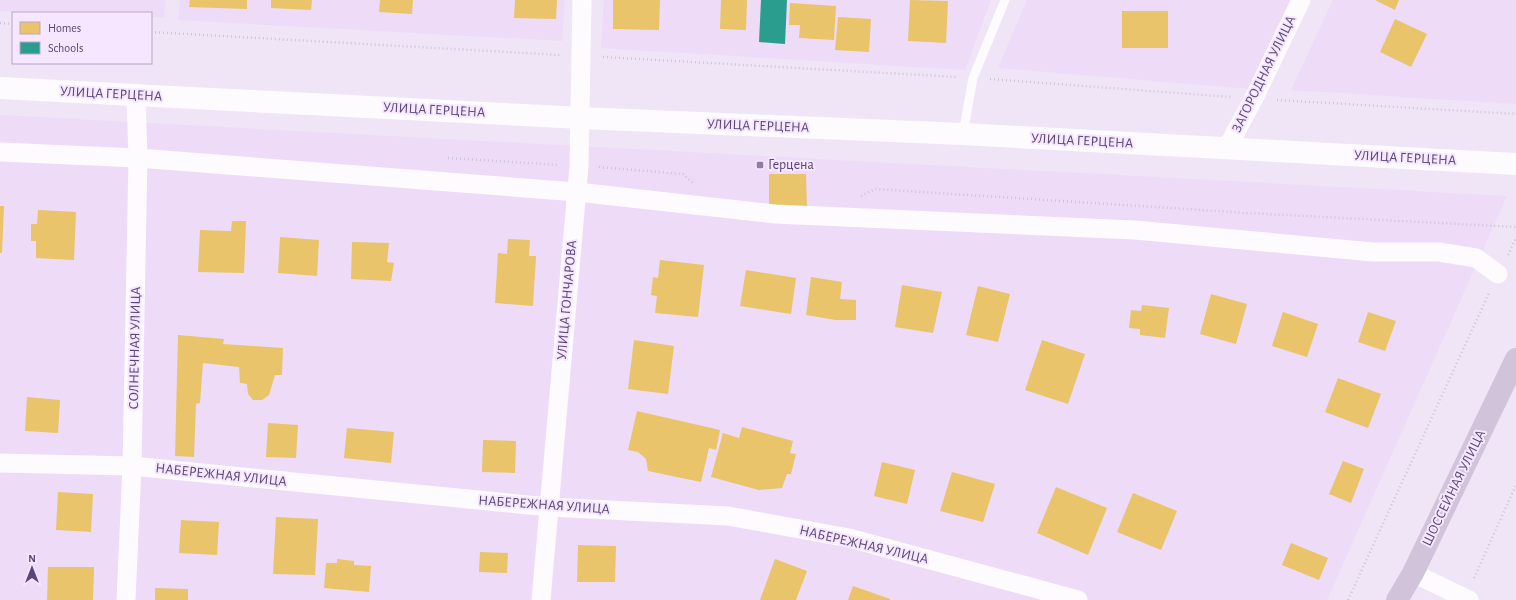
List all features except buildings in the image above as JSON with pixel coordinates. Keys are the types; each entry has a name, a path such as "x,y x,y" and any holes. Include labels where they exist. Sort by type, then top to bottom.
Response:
{"main road":[{"name":"УЛИЦА ГЕРЦЕНА","path":"0,88 581,118 963,134 1516,164"},
{"name":"ШОССЕЙНАЯ УЛИЦА","path":"1397,600 1413,573 1513,371"}],"street":[{"name":"УЛИЦА ГОНЧАРОВА","path":"541,600 579,166 582,0"},
{"name":"ЗАГОРОДНАЯ УЛИЦА","path":"1227,148 1254,98 1301,0"},
{"name":"СОЛНЕЧНАЯ УЛИЦА","path":"126,600 132,466 138,158 136,95"},
{"path":"0,152 138,158 577,192 775,214 1135,230 1373,252 1439,252 1476,258 1498,274"},
{"name":"НАБЕРЕЖНАЯ УЛИЦА","path":"0,463 132,466 548,507 728,516 849,538 1078,600"},
{"path":"1413,573 1466,599"}],"lane":[{"path":"963,134 973,78 1005,0"}],"path":[{"path":"0,23 12,24"},
{"path":"152,32 973,78 1254,98 1516,114"},
{"path":"445,158 683,174 719,207"},
{"path":"856,198 875,189 1248,213 1516,227"},
{"path":"1348,600 1516,238"},
{"path":"1466,599 1516,485"}],"shaded area":[{"path":"0,0 166,0 164,18 152,17 152,12 0,11"},
{"path":"180,0 565,0 562,41 178,20"},
{"path":"604,0 991,0 965,70 601,48"},
{"path":"1027,0 1294,0 1252,89 998,68"},
{"path":"1333,0 1516,0 1516,104 1291,90"},
{"path":"0,115 1507,196 1327,600 0,600"}],"place":[{"name":"Герцена","path":"760,165"}]}
